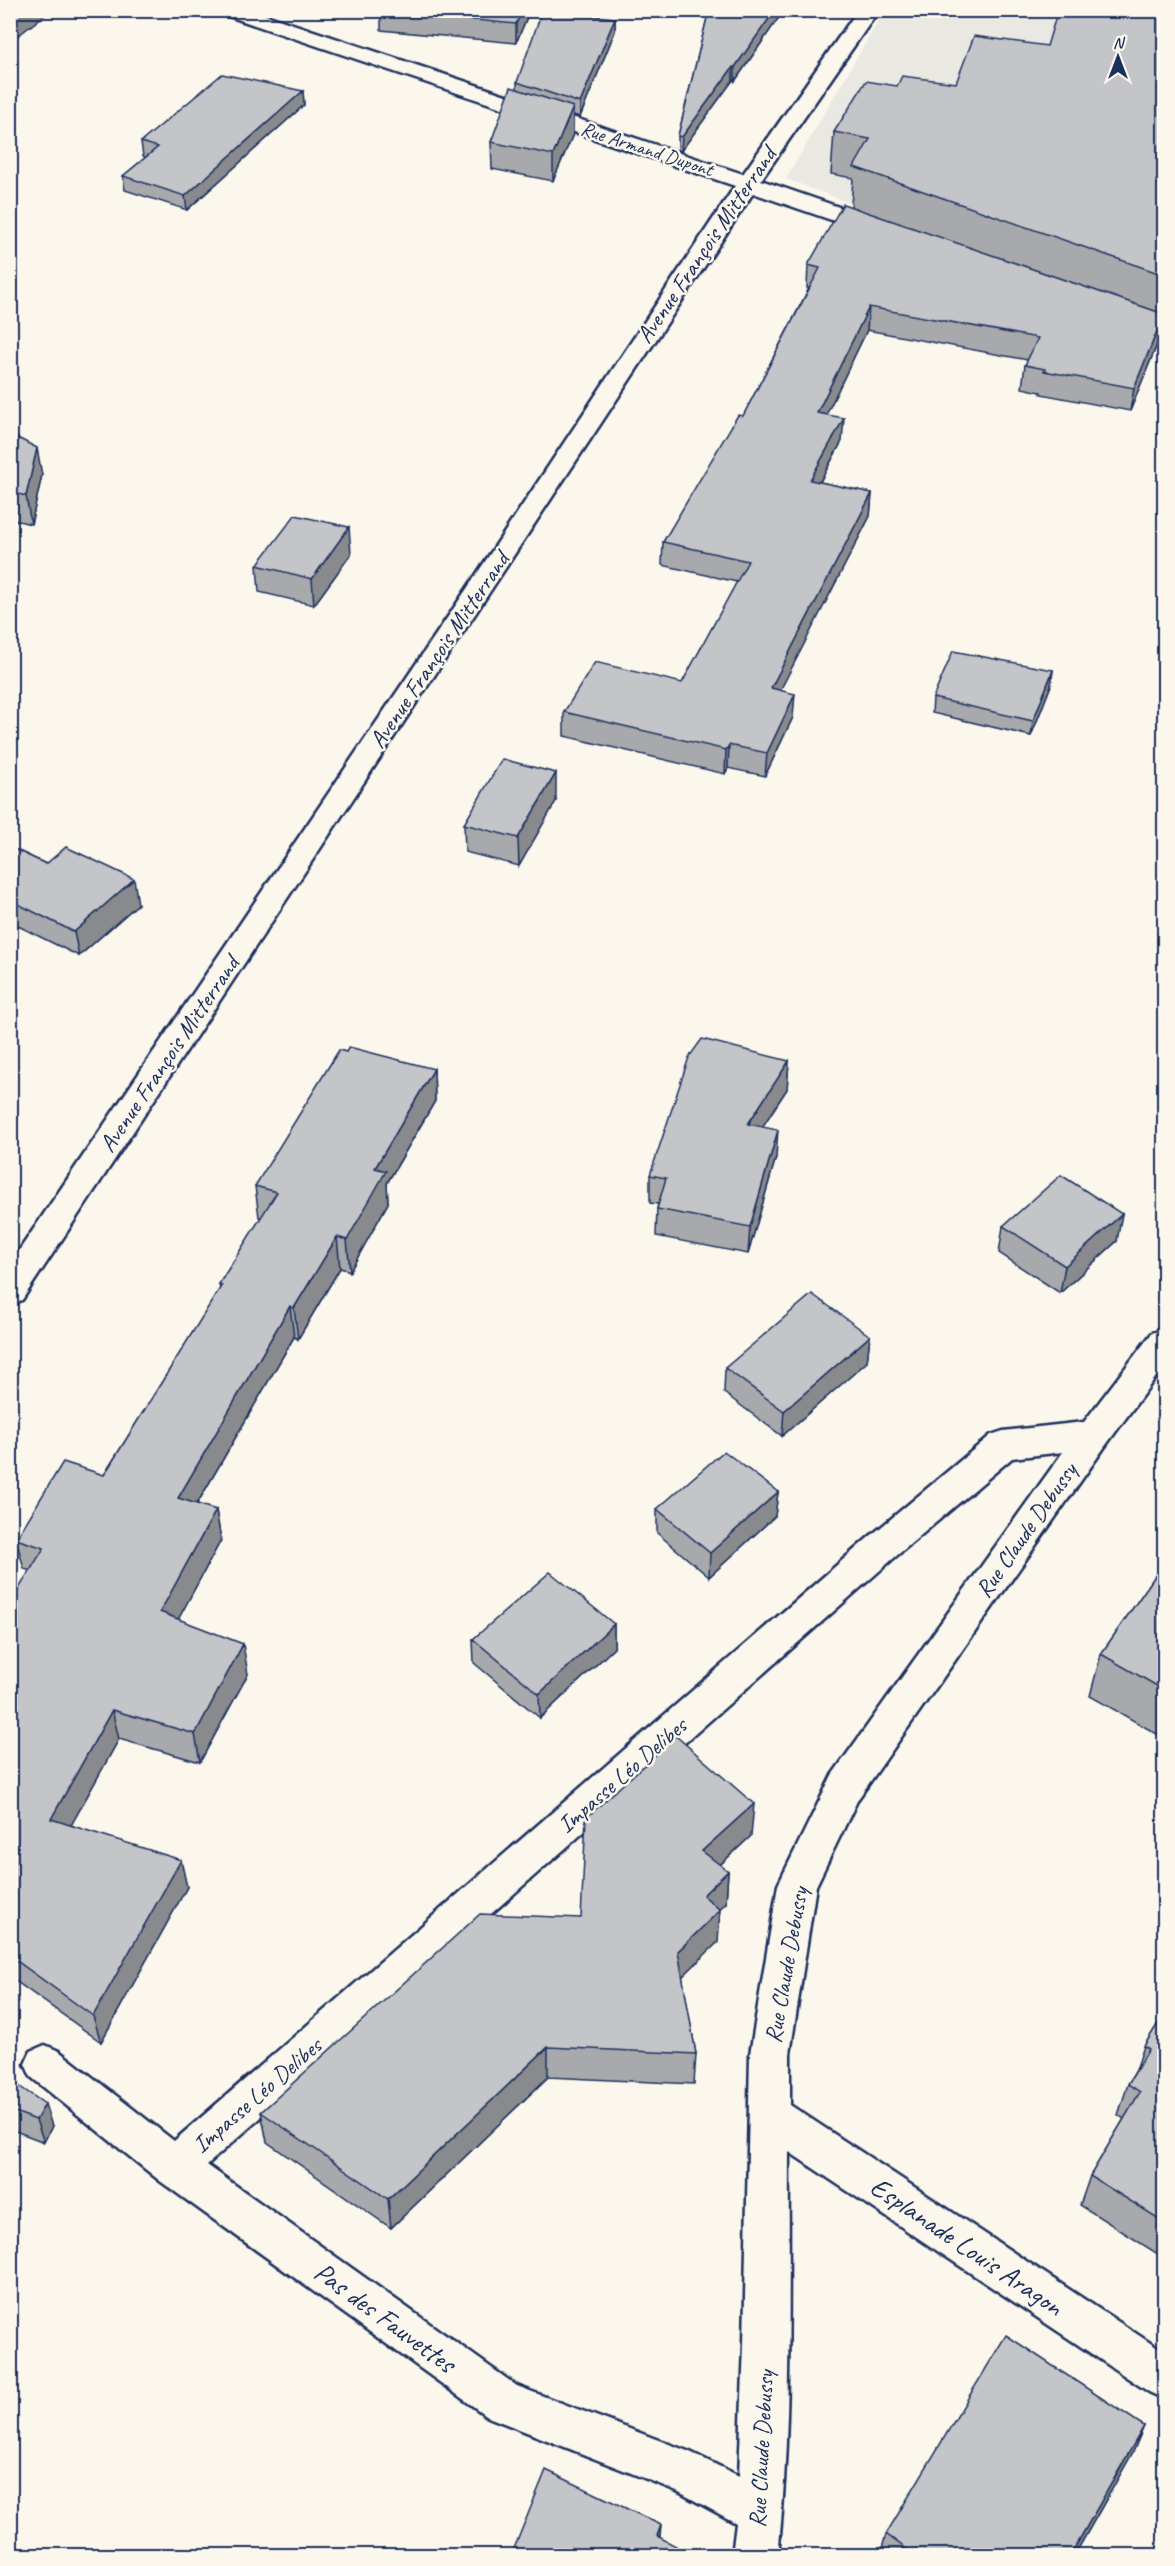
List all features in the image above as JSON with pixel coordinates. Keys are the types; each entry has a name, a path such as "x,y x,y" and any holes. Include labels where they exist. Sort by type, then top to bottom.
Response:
{"street":[{"name":"Rue Armand Dupont","path":"229,10 747,183 900,237"},
{"name":"Avenue François Mitterrand","path":"10,1292 459,620 747,183 869,10"},
{"name":"Rue Claude Debussy","path":"754,2556 759,2511 766,2344 770,2054 797,1885 845,1786 1094,1435 1164,1342"},
{"name":"Impasse Léo Delibes","path":"175,2167 863,1563 1003,1445 1094,1435"},
{"name":"Pas des Fauvettes","path":"45,2064 175,2167 503,2402 690,2474 759,2511"},
{"name":"Esplanade Louis Aragon","path":"769,2115 1164,2377"}],"shaded area":[{"path":"884,11 1164,11 1164,321 786,179"}],"building":[{"path":"10,10 24,10 10,21"},
{"path":"381,10 522,10 516,24"},
{"path":"709,10 775,10 682,137 678,136"},
{"path":"1058,10 1164,10 1164,275 854,167 870,139 834,132 866,81 897,86 902,76 956,83 974,36 1047,46"},
{"path":"542,11 615,18 580,103 517,82"},
{"path":"222,74 303,91 185,196 123,176 158,147 141,142"},
{"path":"511,87 573,107 553,155 491,142"},
{"path":"843,204 1164,314 1134,388 1044,371 1045,369 1025,365 1038,338 869,307 817,413 844,418 810,480 872,493 771,688 795,694 767,753 729,745 726,750 564,712 595,662 682,683 748,561 663,542 738,415 743,416 820,268 808,265"},
{"path":"10,434 37,448 26,496 10,492"},
{"path":"295,515 349,527 312,579 257,565"},
{"path":"953,651 1053,670 1033,721 933,698"},
{"path":"502,759 556,773 518,838 464,824"},
{"path":"10,847 46,864 66,847 134,879 74,932 10,900"},
{"path":"702,1039 789,1061 748,1124 778,1130 750,1227 657,1209 666,1178 650,1175 689,1057"},
{"path":"349,1047 434,1069 375,1168 386,1171 347,1240 337,1237 294,1308 290,1306 178,1498 216,1510 160,1612 243,1644 195,1734 112,1710 51,1819 181,1860 93,2016 10,1956 10,1603 44,1548 16,1539 63,1462 104,1475 277,1192 255,1186 339,1050 346,1052"},
{"path":"1061,1175 1122,1214 1065,1266 1003,1226"},
{"path":"812,1294 870,1336 784,1411 725,1368"},
{"path":"724,1451 778,1492 710,1553 657,1509"},
{"path":"1164,1563 1164,1690 1101,1654"},
{"path":"550,1572 614,1624 539,1694 473,1639"},
{"path":"676,1736 754,1804 702,1851 728,1871 703,1895 720,1910 678,1951 696,2054 548,2047 388,2199 261,2112 480,1914 581,1918 586,1818"},
{"path":"1164,2014 1164,2222 1090,2176 1140,2092 1128,2084 1149,2049 1144,2046"},
{"path":"10,2080 45,2104 36,2120 10,2110"},
{"path":"1006,2335 1144,2426 1070,2556 916,2556 886,2534"},
{"path":"546,2470 661,2525 657,2536 676,2546 672,2556 511,2556"}]}
